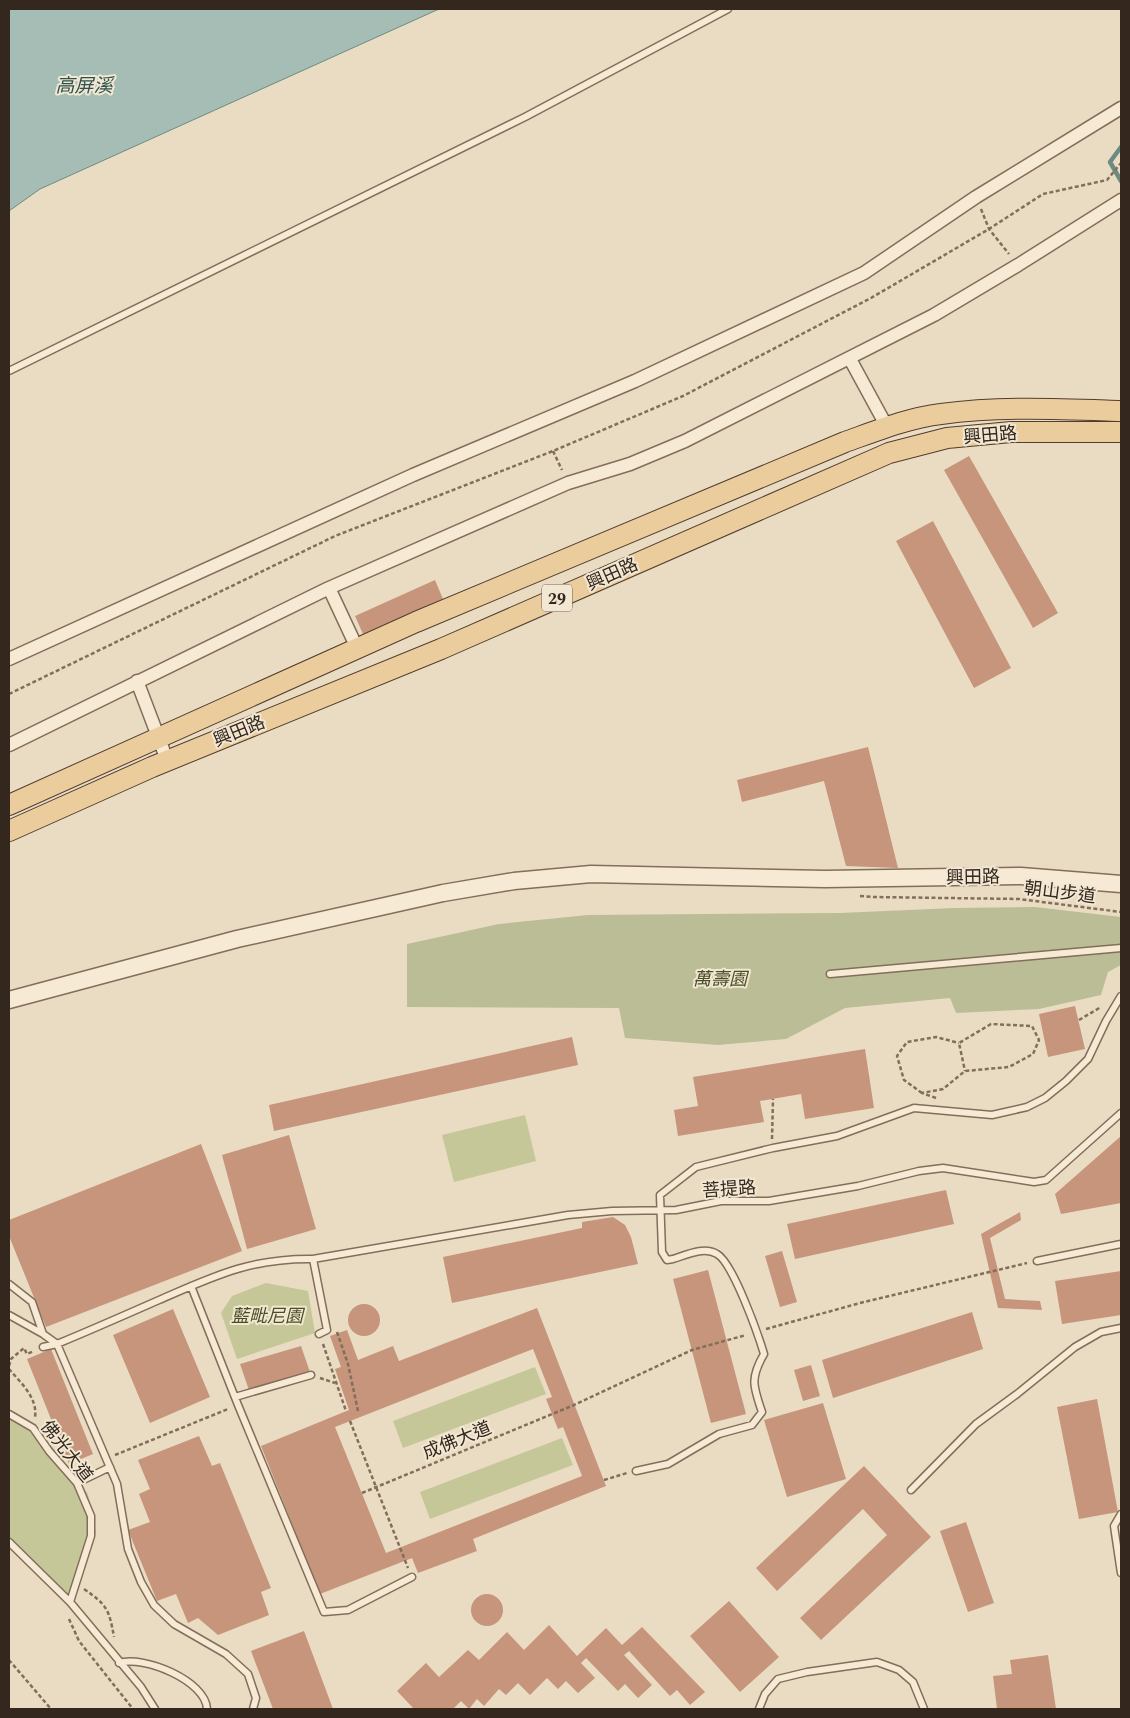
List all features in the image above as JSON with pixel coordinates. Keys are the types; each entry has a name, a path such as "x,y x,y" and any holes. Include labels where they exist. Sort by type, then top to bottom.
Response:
{"main road":[{"name":"興田路","path":"9,805 357,648 845,442 887,427 939,414 1002,408 1121,411"},
{"name":"興田路","path":"9,831 167,760 441,649 890,453 947,438 1011,432 1121,432"},
{"path":"548,567 561,596"},
{"path":"326,663 340,690"}],"street":[{"path":"9,659 413,475 635,381 864,273 976,197 1121,108"},
{"path":"9,745 330,588 568,483 630,464 684,442 934,316 1121,200"},
{"path":"850,359 887,427"},
{"path":"330,588 357,648"},
{"path":"137,681 167,760"},
{"name":"興田路","path":"9,1000 236,939 443,893 514,881 591,874 825,880 1021,876 1121,884"}],"lane":[{"path":"9,371 525,117 728,9"},
{"path":"830,974 1121,948"},
{"path":"636,1471 668,1464 719,1434 752,1425 762,1412 754,1390 755,1370 764,1354 757,1332 728,1264 717,1254 704,1250 673,1260 667,1260 663,1255 660,1195 696,1167 773,1148 837,1136 914,1108 992,1115 1027,1107 1046,1098 1088,1059 1106,1021 1121,996"},
{"name":"菩提路","path":"42,1347 57,1344 224,1272 261,1262 286,1258 313,1259 568,1216 612,1211 676,1210 721,1201 769,1201 858,1186 919,1171 943,1168 1034,1182 1046,1180 1121,1113"},
{"path":"1037,1261 1121,1244"},
{"path":"313,1259 327,1330 319,1334"},
{"path":"9,1284 32,1302 43,1334"},
{"path":"191,1286 324,1612 348,1610 412,1577"},
{"path":"9,1315 57,1344 117,1484 128,1550 141,1582 154,1605 174,1624 226,1654 248,1674 256,1698 253,1709"},
{"path":"911,1490 976,1424 1075,1347 1101,1332 1121,1328"},
{"path":"235,1397 311,1375"},
{"name":"佛光大道","path":"9,1414 33,1428 49,1451 77,1483 91,1516 91,1536 70,1602"},
{"path":"77,1483 110,1467"},
{"path":"1121,1514 1114,1526 1121,1573"},
{"path":"9,1542 70,1602 141,1687 155,1709"},
{"path":"119,1663 132,1661 145,1663 176,1675 190,1683 201,1693 207,1709"},
{"path":"758,1709 765,1694 778,1679 807,1672 877,1662 899,1670 913,1682 924,1709"}],"path":[{"path":"9,694 335,536 554,451 684,396 870,298 989,229 1043,194 1107,180 1121,163"},
{"path":"976,197 989,229 1018,265"},
{"path":"554,451 568,483"},
{"name":"朝山步道","path":"856,895 874,897 1019,899 1121,912"},
{"path":"922,1093 943,1089 965,1071 1009,1067 1033,1054 1039,1040 1032,1026 991,1024 960,1043 936,1037 906,1042 897,1056 904,1080 922,1093 942,1100"},
{"path":"960,1043 965,1071"},
{"path":"773,1098 773,1148"},
{"name":"成佛大道","path":"362,1493 547,1417 692,1350 876,1299 1037,1261"},
{"path":"338,1333 348,1364 358,1411"},
{"path":"319,1334 346,1411"},
{"path":"9,1366 11,1359 24,1348"},
{"path":"9,1369 25,1386 32,1400 36,1413 33,1428"},
{"path":"311,1375 335,1383"},
{"path":"107,1458 238,1404"},
{"path":"350,1421 412,1577"},
{"path":"604,1480 636,1471"},
{"path":"76,1583 104,1603 110,1617 114,1640 111,1653"},
{"path":"70,1602 67,1615 79,1641 133,1709"},
{"path":"9,1660 51,1709"}],"green space":[{"name":"萬壽園","path":"1035,907 1121,917 1121,965 1108,972 1101,995 1039,1009 956,1013 950,998 845,1008 786,1039 718,1045 625,1038 619,1008 407,1007 407,944 499,924 588,915 840,913"},
{"path":"525,1115 536,1161 454,1182 442,1135"},
{"name":"藍毗尼園","path":"266,1283 308,1291 315,1333 237,1359 221,1313 232,1296"},
{"path":"535,1367 546,1394 403,1448 393,1421"},
{"path":"9,1418 51,1445 88,1494 96,1533 68,1598 9,1538"},
{"path":"562,1438 573,1465 430,1519 420,1492"}],"water":[{"name":"高屏溪","path":"9,9 439,9 40,189 9,211"}],"building":[{"path":"969,456 1058,613 1033,628 944,470"},
{"path":"933,521 1011,668 974,688 896,541"},
{"path":"435,580 443,599 363,634 355,616"},
{"path":"868,747 898,868 846,866 824,781 742,802 737,780"},
{"path":"1075,1006 1085,1049 1048,1057 1039,1014"},
{"path":"572,1037 578,1065 274,1131 269,1105"},
{"path":"865,1049 874,1108 805,1119 801,1094 760,1101 764,1122 678,1136 674,1110 698,1106 693,1077"},
{"path":"289,1135 316,1229 247,1249 222,1155"},
{"path":"1121,1136 1121,1203 1061,1214 1055,1194"},
{"path":"201,1144 242,1251 46,1327 9,1236 9,1220"},
{"path":"946,1190 954,1224 795,1259 787,1224"},
{"path":"1020,1212 1021,1220 990,1238 1005,1299 1040,1301 1042,1310 998,1308 981,1234"},
{"path":"613,1217 625,1225 631,1237 638,1264 452,1303 443,1257 582,1228 582,1222"},
{"path":"782,1251 797,1302 780,1307 765,1256"},
{"path":"708,1270 746,1414 711,1423 673,1279"},
{"path":"1121,1271 1121,1315 1062,1324 1055,1281"},
{"path":"364,1304 375,1309 380,1320 375,1331 364,1336 353,1331 348,1320 353,1309"},
{"path":"537,1308 606,1486 473,1539 477,1551 418,1573 412,1558 320,1594 261,1446 349,1410 335,1369 341,1367 330,1336 347,1330 358,1360 393,1346 399,1361","holes":["533,1349 552,1397 546,1399 558,1429 563,1427 582,1476 386,1553 335,1427"]},
{"path":"173,1309 210,1397 150,1423 113,1335"},
{"path":"972,1312 983,1349 833,1398 822,1360"},
{"path":"301,1346 311,1375 250,1393 240,1364"},
{"path":"51,1349 93,1454 69,1464 27,1359"},
{"path":"811,1365 820,1396 803,1401 794,1370"},
{"path":"1097,1399 1118,1512 1079,1519 1057,1407"},
{"path":"823,1403 846,1479 787,1497 764,1420"},
{"path":"199,1436 212,1466 220,1463 271,1588 261,1592 269,1615 218,1635 198,1618 188,1623 176,1594 157,1601 128,1530 150,1522 139,1494 150,1489 138,1460"},
{"path":"864,1466 931,1537 821,1640 800,1618 887,1535 863,1509 777,1591 756,1568"},
{"path":"966,1522 994,1603 968,1612 940,1531"},
{"path":"487,1594 498,1599 503,1610 498,1621 487,1626 476,1621 471,1610 476,1599"},
{"path":"729,1601 779,1657 740,1692 690,1636"},
{"path":"549,1625 577,1656 606,1628 622,1645 642,1627 705,1692 690,1705 677,1690 670,1696 629,1651 624,1655 652,1685 638,1698 625,1684 618,1691 586,1658 581,1663 595,1678 578,1693 566,1681 558,1689 547,1678 530,1695 518,1683 506,1695 499,1689 484,1706 477,1699 469,1709 461,1701 453,1709 414,1709 397,1691 426,1663 439,1677 468,1650 479,1660 507,1632 524,1650"},
{"path":"304,1631 333,1709 273,1709 251,1651"},
{"path":"1048,1655 1056,1709 997,1709 993,1676 1012,1674 1010,1660"}],"waterway":[{"path":"1121,147 1110,162 1121,181"}]}
